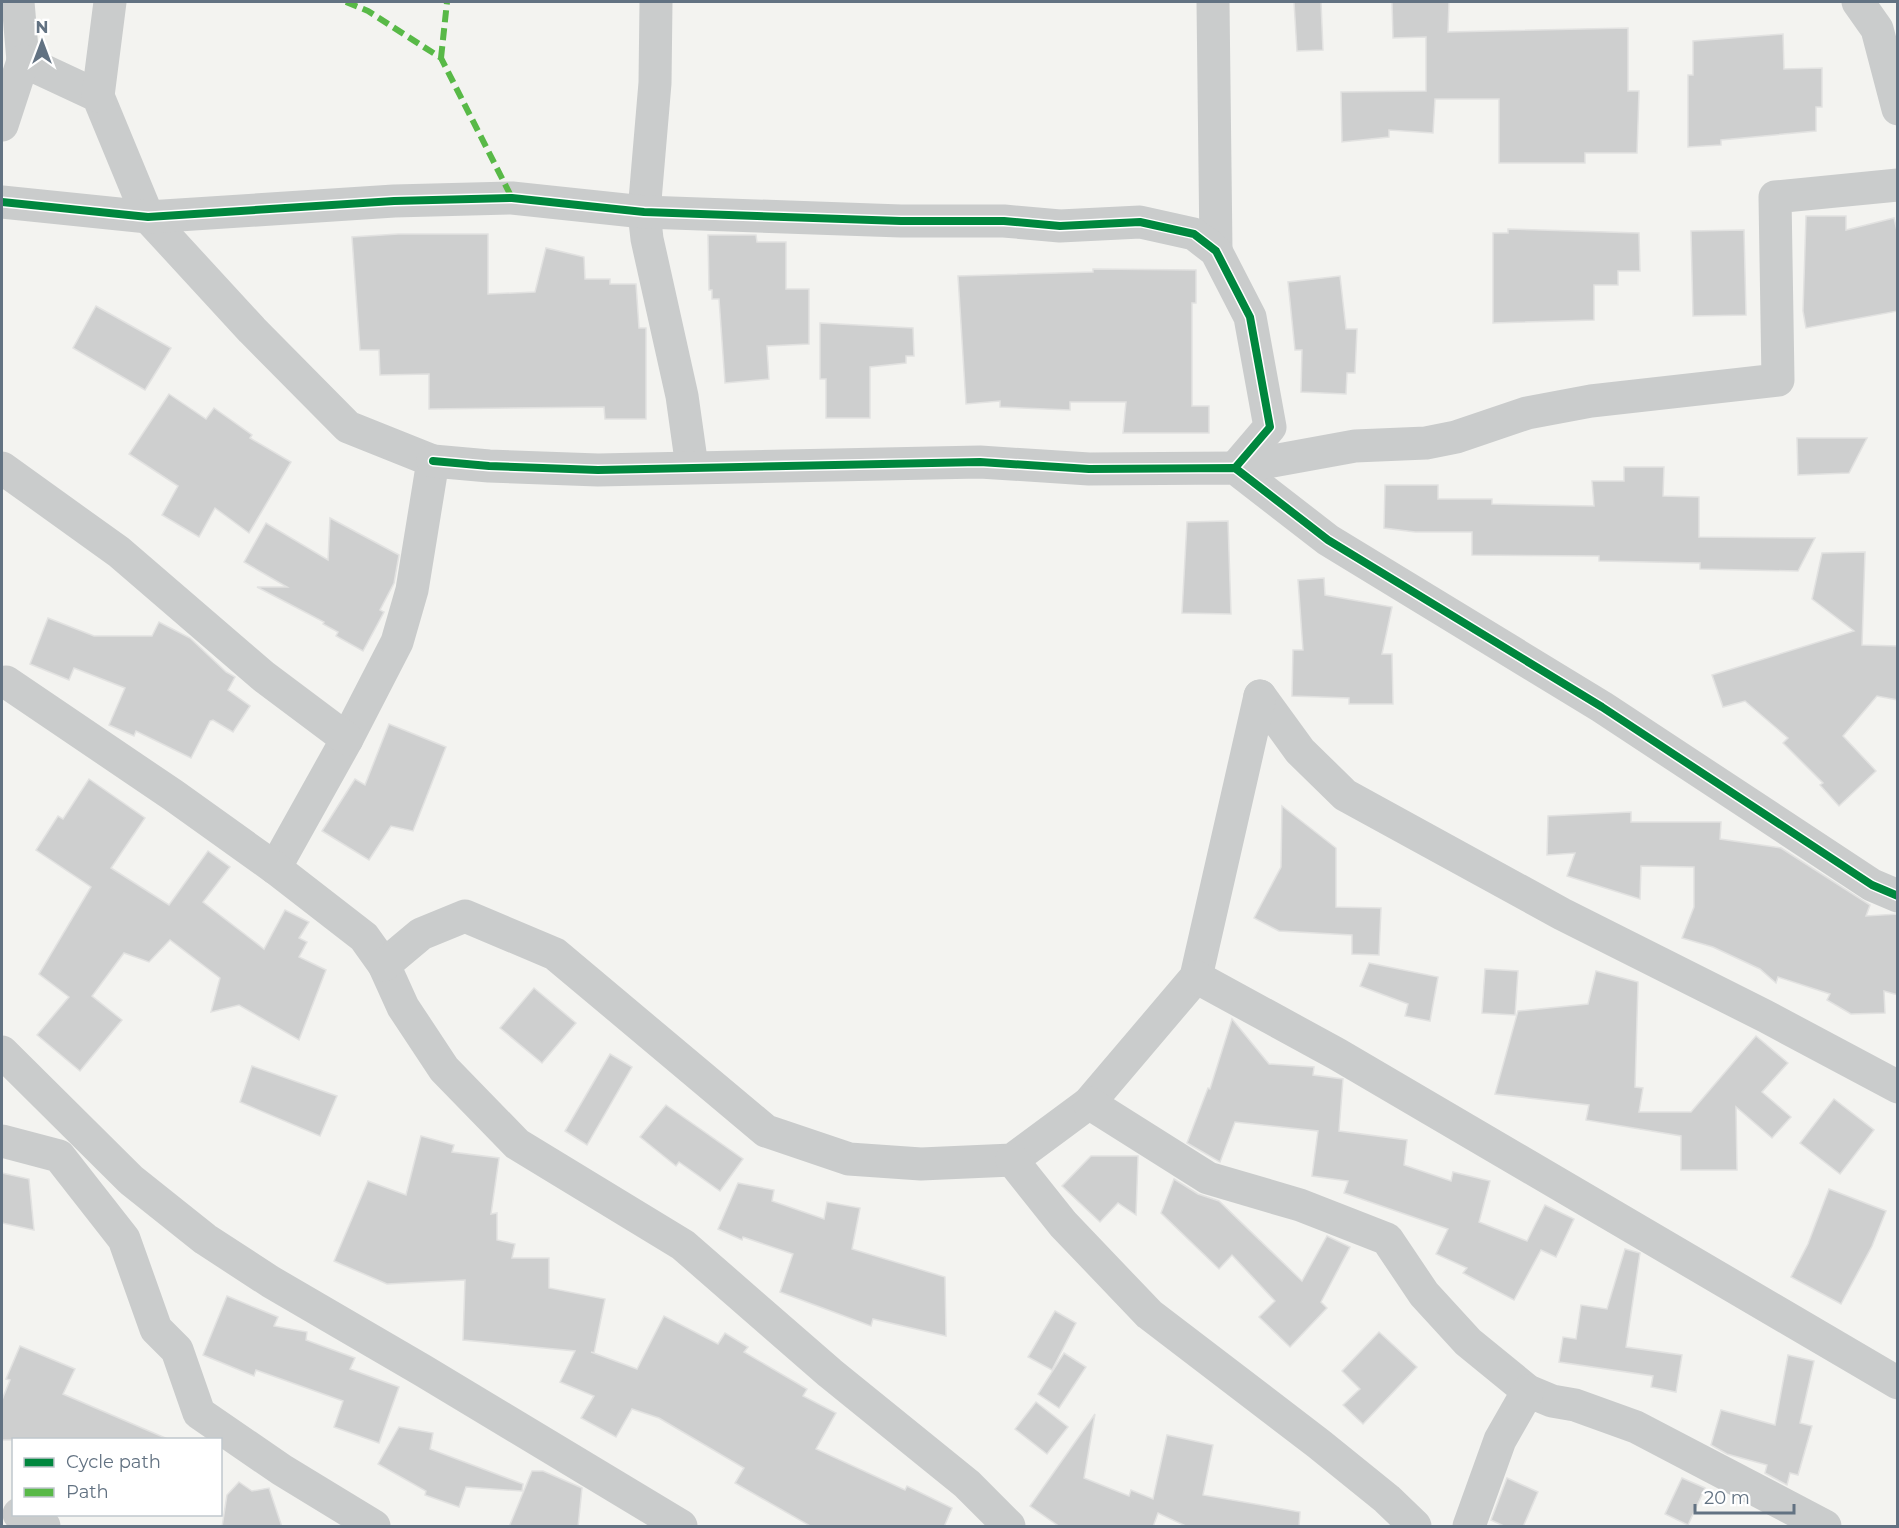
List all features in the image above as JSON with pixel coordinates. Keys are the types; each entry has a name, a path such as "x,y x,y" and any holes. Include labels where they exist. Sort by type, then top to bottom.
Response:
{"street":[{"path":"2,125 22,61 18,2"},
{"path":"110,2 98,96 148,217 252,330 348,427 433,461 480,466 598,470 980,462 1089,469 1235,468 1355,446 1426,443 1456,437 1527,413 1591,401 1778,380 1775,197 1898,185"},
{"path":"656,2 655,83 644,212 647,239 682,396 692,467"},
{"path":"1213,2 1216,250 1250,317 1270,427 1235,468"},
{"path":"1858,2 1877,29 1898,109"},
{"path":"22,61 98,96"},
{"path":"2,202 148,217 394,201 512,198 644,212 889,220 1004,221 1060,226 1140,222 1194,234 1216,250"},
{"path":"275,868 347,739 397,642 412,590 433,461"},
{"path":"2,468 119,552 263,676 347,739"},
{"path":"1235,468 1328,540 1602,707 1872,885 1898,896"},
{"path":"3,683 275,868 364,937 384,965 403,1006 444,1069 517,1143 683,1245 830,1374 967,1484 1009,1527"},
{"path":"384,965 421,934 465,916 555,954 766,1131 849,1160 921,1164 1012,1160 1089,1103 1196,977 1260,696 1300,751 1345,795 1562,914 1766,1016 1898,1087"},
{"path":"1196,977 1337,1054 1898,1383"},
{"path":"2,1052 131,1180 205,1239 271,1282 422,1370 681,1527"},
{"path":"1089,1103 1208,1178 1300,1205 1387,1239 1431,1302 1468,1342 1528,1390 1552,1401 1575,1405 1635,1427 1824,1527"},
{"path":"2,1141 59,1156 124,1239 156,1329 177,1350 200,1413 282,1470 374,1527"},
{"path":"1012,1160 1063,1224 1149,1314 1319,1444 1387,1499 1415,1527"},
{"path":"1469,1527 1500,1440 1528,1390"},
{"path":"21,1516 44,1527"}],"building":[{"path":"1294,2 1321,2 1323,50 1297,51"},
{"path":"1392,2 1449,2 1448,32 1628,28 1628,91 1639,91 1637,153 1585,153 1585,163 1499,163 1499,99 1435,99 1433,133 1389,130 1389,137 1342,142 1341,92 1426,91 1426,37 1393,38"},
{"path":"1783,34 1784,69 1822,68 1822,107 1816,107 1816,131 1721,140 1721,145 1688,147 1688,75 1693,75 1693,41"},
{"path":"1806,216 1846,216 1846,230 1894,218 1898,235 1898,311 1806,328 1803,311"},
{"path":"1508,229 1639,233 1640,271 1618,271 1618,285 1594,285 1594,320 1493,323 1493,233 1508,233"},
{"path":"1744,230 1746,315 1693,316 1691,231"},
{"path":"398,234 488,234 488,294 535,292 546,248 584,257 585,279 610,279 610,284 636,284 639,328 646,328 646,419 605,419 604,407 429,409 429,374 380,375 379,350 360,350 352,237"},
{"path":"708,235 756,235 757,242 786,242 786,289 809,289 809,344 767,346 769,379 725,383 719,299 712,299 712,290 709,290"},
{"path":"1093,269 1196,270 1196,303 1192,303 1192,406 1209,406 1209,433 1123,433 1126,402 1070,402 1070,410 1000,407 1000,401 966,404 958,276 1093,272"},
{"path":"1340,276 1346,329 1357,329 1355,373 1347,373 1346,394 1301,392 1302,350 1295,350 1288,282"},
{"path":"96,306 171,348 145,390 73,348"},
{"path":"820,323 913,328 914,356 906,356 906,363 870,367 870,418 826,418 826,379 820,379"},
{"path":"169,394 206,419 214,408 252,435 250,438 291,462 249,533 215,508 199,537 162,515 178,486 129,454"},
{"path":"1797,438 1867,438 1849,473 1798,475"},
{"path":"1624,467 1664,467 1663,496 1699,497 1699,537 1815,538 1798,571 1700,569 1700,563 1599,561 1599,556 1472,555 1472,532 1415,532 1384,528 1385,485 1438,485 1438,499 1492,499 1492,504 1594,506 1592,481 1624,481"},
{"path":"330,518 399,555 394,583 380,610 384,612 363,651 336,636 338,632 323,624 324,622 257,587 287,587 244,562 266,523 328,560"},
{"path":"1228,521 1231,614 1182,613 1187,522"},
{"path":"1865,552 1862,645 1898,646 1898,700 1877,696 1843,736 1876,771 1839,806 1820,785 1823,783 1783,743 1788,738 1745,701 1723,707 1712,675 1854,631 1812,599 1822,553"},
{"path":"1324,578 1325,595 1392,607 1382,654 1392,654 1393,704 1349,704 1349,698 1292,696 1293,650 1303,650 1298,580"},
{"path":"48,618 94,636 152,636 159,622 190,638 226,672 235,677 228,690 250,706 233,732 213,720 210,721 191,758 136,731 134,736 109,725 125,688 74,668 69,680 30,664"},
{"path":"389,724 446,747 413,831 391,826 369,860 322,831 355,779 365,785"},
{"path":"89,779 145,818 111,868 169,905 208,851 230,867 203,902 264,949 285,910 309,922 299,938 307,942 299,957 326,970 299,1040 239,1005 211,1012 220,978 170,940 149,962 124,953 92,996 122,1020 80,1071 37,1035 69,997 39,974 91,887 36,850 58,816 63,819"},
{"path":"1282,806 1336,848 1336,907 1381,908 1379,955 1352,954 1352,935 1279,931 1254,918 1281,867"},
{"path":"1631,812 1631,822 1721,822 1720,839 1781,848 1870,905 1866,916 1898,914 1898,995 1884,991 1885,1013 1851,1014 1827,1000 1830,994 1778,977 1776,983 1760,969 1713,947 1682,938 1694,907 1694,867 1641,866 1640,899 1567,876 1575,853 1547,855 1548,816"},
{"path":"1369,963 1438,977 1430,1021 1405,1016 1408,1004 1360,986"},
{"path":"1485,969 1518,971 1515,1015 1482,1013"},
{"path":"1596,971 1638,982 1635,1087 1643,1088 1639,1112 1691,1112 1756,1036 1788,1063 1762,1092 1791,1117 1772,1138 1736,1107 1737,1170 1681,1170 1681,1136 1586,1120 1589,1105 1495,1094 1518,1011 1588,1004"},
{"path":"534,988 576,1023 542,1063 500,1028"},
{"path":"1232,1019 1269,1064 1314,1067 1313,1075 1343,1079 1339,1131 1407,1140 1404,1165 1451,1181 1453,1172 1490,1181 1479,1222 1527,1241 1545,1205 1574,1219 1556,1257 1541,1250 1514,1300 1463,1273 1467,1268 1436,1254 1448,1229 1344,1193 1348,1181 1312,1176 1318,1131 1235,1122 1220,1162 1187,1143 1208,1088 1210,1089"},
{"path":"610,1054 632,1067 587,1145 565,1131"},
{"path":"252,1066 337,1096 320,1136 240,1102"},
{"path":"1834,1099 1874,1130 1840,1174 1800,1143"},
{"path":"666,1105 743,1159 720,1191 679,1162 676,1166 640,1137"},
{"path":"421,1136 454,1145 452,1152 499,1158 491,1214 497,1213 497,1240 515,1244 512,1258 549,1258 549,1288 605,1299 594,1353 591,1352 637,1369 664,1316 718,1344 725,1333 748,1347 744,1352 807,1389 803,1396 836,1413 816,1449 905,1490 907,1486 952,1508 944,1527 812,1527 735,1483 744,1468 659,1418 632,1409 616,1437 581,1418 594,1396 560,1382 575,1351 463,1340 465,1280 387,1284 334,1261 368,1181 406,1195"},
{"path":"1091,1156 1138,1156 1136,1215 1118,1203 1100,1222 1062,1186"},
{"path":"2,1173 29,1179 34,1230 2,1223"},
{"path":"1174,1179 1198,1194 1219,1201 1302,1281 1327,1236 1350,1247 1321,1302 1327,1308 1290,1347 1259,1317 1275,1301 1232,1255 1219,1269 1161,1213"},
{"path":"738,1183 774,1190 772,1201 824,1219 827,1202 860,1208 852,1249 945,1277 946,1336 873,1319 871,1326 780,1292 793,1254 743,1237 742,1240 718,1229"},
{"path":"1829,1189 1886,1211 1872,1246 1841,1304 1791,1277 1808,1244"},
{"path":"1625,1249 1640,1253 1626,1347 1682,1355 1676,1392 1651,1387 1653,1376 1559,1362 1563,1337 1576,1339 1581,1305 1607,1309"},
{"path":"227,1296 278,1317 274,1326 307,1332 306,1340 355,1358 350,1369 399,1387 379,1443 334,1427 343,1401 256,1370 254,1376 203,1355"},
{"path":"1055,1311 1076,1323 1052,1370 1028,1357"},
{"path":"1379,1332 1417,1367 1363,1424 1343,1405 1360,1389 1342,1371"},
{"path":"20,1346 75,1369 63,1394 165,1438 12,1438 12,1440 2,1440 2,1400 10,1380 6,1379"},
{"path":"1064,1353 1086,1367 1059,1408 1038,1394"},
{"path":"1788,1355 1814,1361 1800,1423 1812,1426 1798,1475 1790,1473 1787,1485 1765,1473 1767,1465 1727,1454 1711,1445 1721,1410 1775,1425"},
{"path":"1036,1402 1068,1427 1047,1454 1015,1429"},
{"path":"1095,1414 1084,1478 1129,1496 1131,1490 1153,1499 1167,1435 1213,1445 1203,1495 1300,1512 1299,1527 1188,1527 1158,1513 1153,1527 1060,1527 1030,1506"},
{"path":"399,1427 433,1433 430,1449 523,1484 522,1491 466,1487 459,1507 425,1495 426,1491 378,1464"},
{"path":"532,1471 543,1471 582,1488 578,1527 509,1527"},
{"path":"1507,1478 1538,1492 1523,1527 1506,1527 1491,1520"},
{"path":"1682,1478 1705,1488 1688,1525 1665,1514"},
{"path":"239,1482 252,1491 269,1488 282,1527 222,1527 227,1495"}],"marked path":[{"path":"346,2 368,11 441,58 512,198"},
{"path":"441,58 447,2"}],"cycle path":[{"path":"2,202 148,217 394,201 512,198 644,212 901,221 1004,221 1060,226 1140,222 1194,234 1216,251 1250,317 1270,427 1235,468"},
{"path":"433,461 489,466 598,470 980,462 1089,469 1235,468 1328,540 1602,707 1872,885 1898,896"}]}
